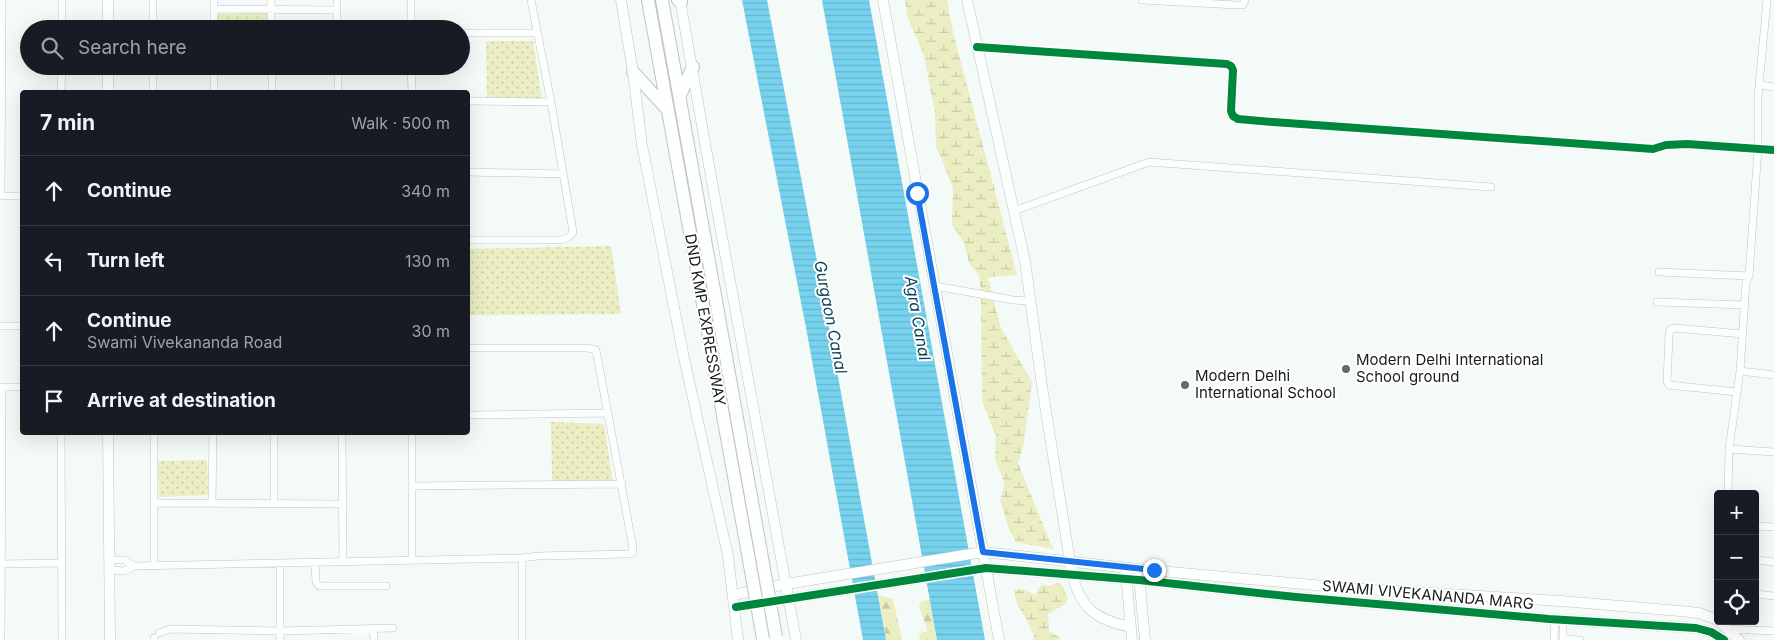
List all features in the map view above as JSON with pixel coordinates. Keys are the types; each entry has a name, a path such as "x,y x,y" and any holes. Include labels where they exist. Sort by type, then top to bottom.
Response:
{"highway":[{"name":"DND KMP EXPRESSWAY","path":"648,0 763,639"},
{"name":"DND KMP EXPRESSWAY","path":"662,0 776,638"},
{"path":"680,95 693,67"},
{"path":"633,72 668,115"}],"street":[{"path":"2,0 1,196 20,196"},
{"path":"62,0 62,20"},
{"path":"108,0 108,20"},
{"path":"153,0 153,20"},
{"path":"214,0 214,20"},
{"path":"271,0 271,20"},
{"path":"337,0 337,20"},
{"path":"411,0 411,20"},
{"path":"470,240 558,240 566,239 573,232 532,0"},
{"path":"621,0 642,144 684,358 728,556 736,607 738,640"},
{"path":"883,0 935,286 978,553 986,568 999,640"},
{"path":"967,0 1025,260 1043,393 1076,590 1085,606 1134,636"},
{"path":"1142,0 1237,5 1244,5 1245,0"},
{"path":"1728,490 1729,450 1740,371 1746,282 1749,276 1767,0"},
{"path":"680,1 796,640"},
{"path":"214,9 337,10"},
{"path":"470,34 538,33"},
{"path":"977,47 1227,64 1234,70 1231,111 1233,116 1238,118 1653,149 1675,144 1774,150"},
{"path":"61,90 62,75"},
{"path":"108,75 108,90"},
{"path":"153,75 153,90"},
{"path":"214,75 214,90"},
{"path":"272,75 272,90"},
{"path":"338,75 338,90"},
{"path":"411,75 412,90"},
{"path":"1760,85 1774,87"},
{"path":"470,101 551,102"},
{"path":"1014,210 1149,162 1490,187"},
{"path":"470,172 563,174"},
{"path":"1659,272 1749,276"},
{"path":"935,286 1013,300 1030,301"},
{"path":"1657,302 1745,305"},
{"path":"0,326 20,326"},
{"path":"1737,392 1669,385 1666,381 1669,336 1670,330 1674,328 1743,334"},
{"path":"110,565 125,560 134,566 522,558 632,553 633,548 622,484 596,350 592,348 470,348"},
{"path":"1740,371 1774,375"},
{"path":"1,640 1,387 20,387"},
{"path":"470,415 608,413"},
{"path":"61,435 62,640"},
{"path":"108,435 110,640"},
{"path":"154,435 154,565"},
{"path":"212,503 213,435"},
{"path":"274,435 274,504"},
{"path":"342,435 343,562"},
{"path":"412,435 412,560"},
{"path":"1729,450 1774,452"},
{"path":"412,486 622,484"},
{"path":"154,503 342,504"},
{"path":"1759,526 1774,527"},
{"path":"733,595 786,584 978,553 1126,568 1139,574 1561,601 1699,613 1714,619"},
{"path":"522,558 522,640"},
{"path":"1759,560 1774,562"},
{"path":"315,562 316,582 319,586 386,586"},
{"path":"1,564 61,563"},
{"path":"280,563 280,640"},
{"name":"SWAMI VIVEKANANDA MARG","path":"736,607 986,568 1126,579 1139,574 1296,598 1696,628 1714,634 1724,640"},
{"path":"1126,568 1134,636"},
{"path":"1139,574 1145,640"},
{"path":"1759,594 1774,596"},
{"path":"1559,619 1563,640 1580,640"},
{"path":"1554,640 1559,619"},
{"path":"1714,634 1717,625"},
{"path":"1724,625 1739,640"},
{"path":"155,637 170,629 280,631 393,628"},
{"path":"373,629 374,640"},
{"path":"1728,629 1774,631"}],"green space":[{"path":"905,0 947,0 953,32 1017,275 988,277 1001,328 1032,382 1023,447 1018,463 1053,549 1016,542 1009,529 1000,500 1005,484 995,459 996,436 982,401 981,291 979,275 969,263 964,242 952,225 953,188 936,146 935,112 924,56 908,18"},
{"path":"267,13 267,20 218,20 218,14"},
{"path":"486,41 533,41 542,99 487,98"},
{"path":"611,246 621,314 470,315 470,249"},
{"path":"551,422 604,424 613,483 552,482"},
{"path":"207,460 208,495 159,497 158,461"},
{"path":"1058,583 1063,586 1068,600 1065,604 1048,614 1049,631 1059,637 1060,640 1033,640 1034,636 1028,622 1016,601 1015,590 1023,589 1035,595 1041,585 1049,586"},
{"path":"878,595 893,599 902,640 886,640"},
{"path":"930,600 937,640 920,640 919,633 928,631 919,607 921,601"}],"water":[{"path":"742,0 767,0 886,640 863,640 807,333"},
{"name":"Agra Canal","path":"822,0 869,0 985,640 937,640"}],"cycle path":[{"path":"977,47 1227,64 1233,70 1231,111 1233,116 1238,119 1653,149 1666,145 1687,144 1774,150"},
{"path":"736,607 986,568 1139,580 1296,597 1549,619 1696,628 1711,632 1724,640"}],"place":[{"name":"Modern Delhi International School ground","path":"1346,369"},
{"name":"Modern Delhi International School","path":"1185,385"}],"route":[{"path":"917,193 983,552 1154,570"}],"water label":[{"name":"Gurgaon Canal","path":"831,317"}]}
